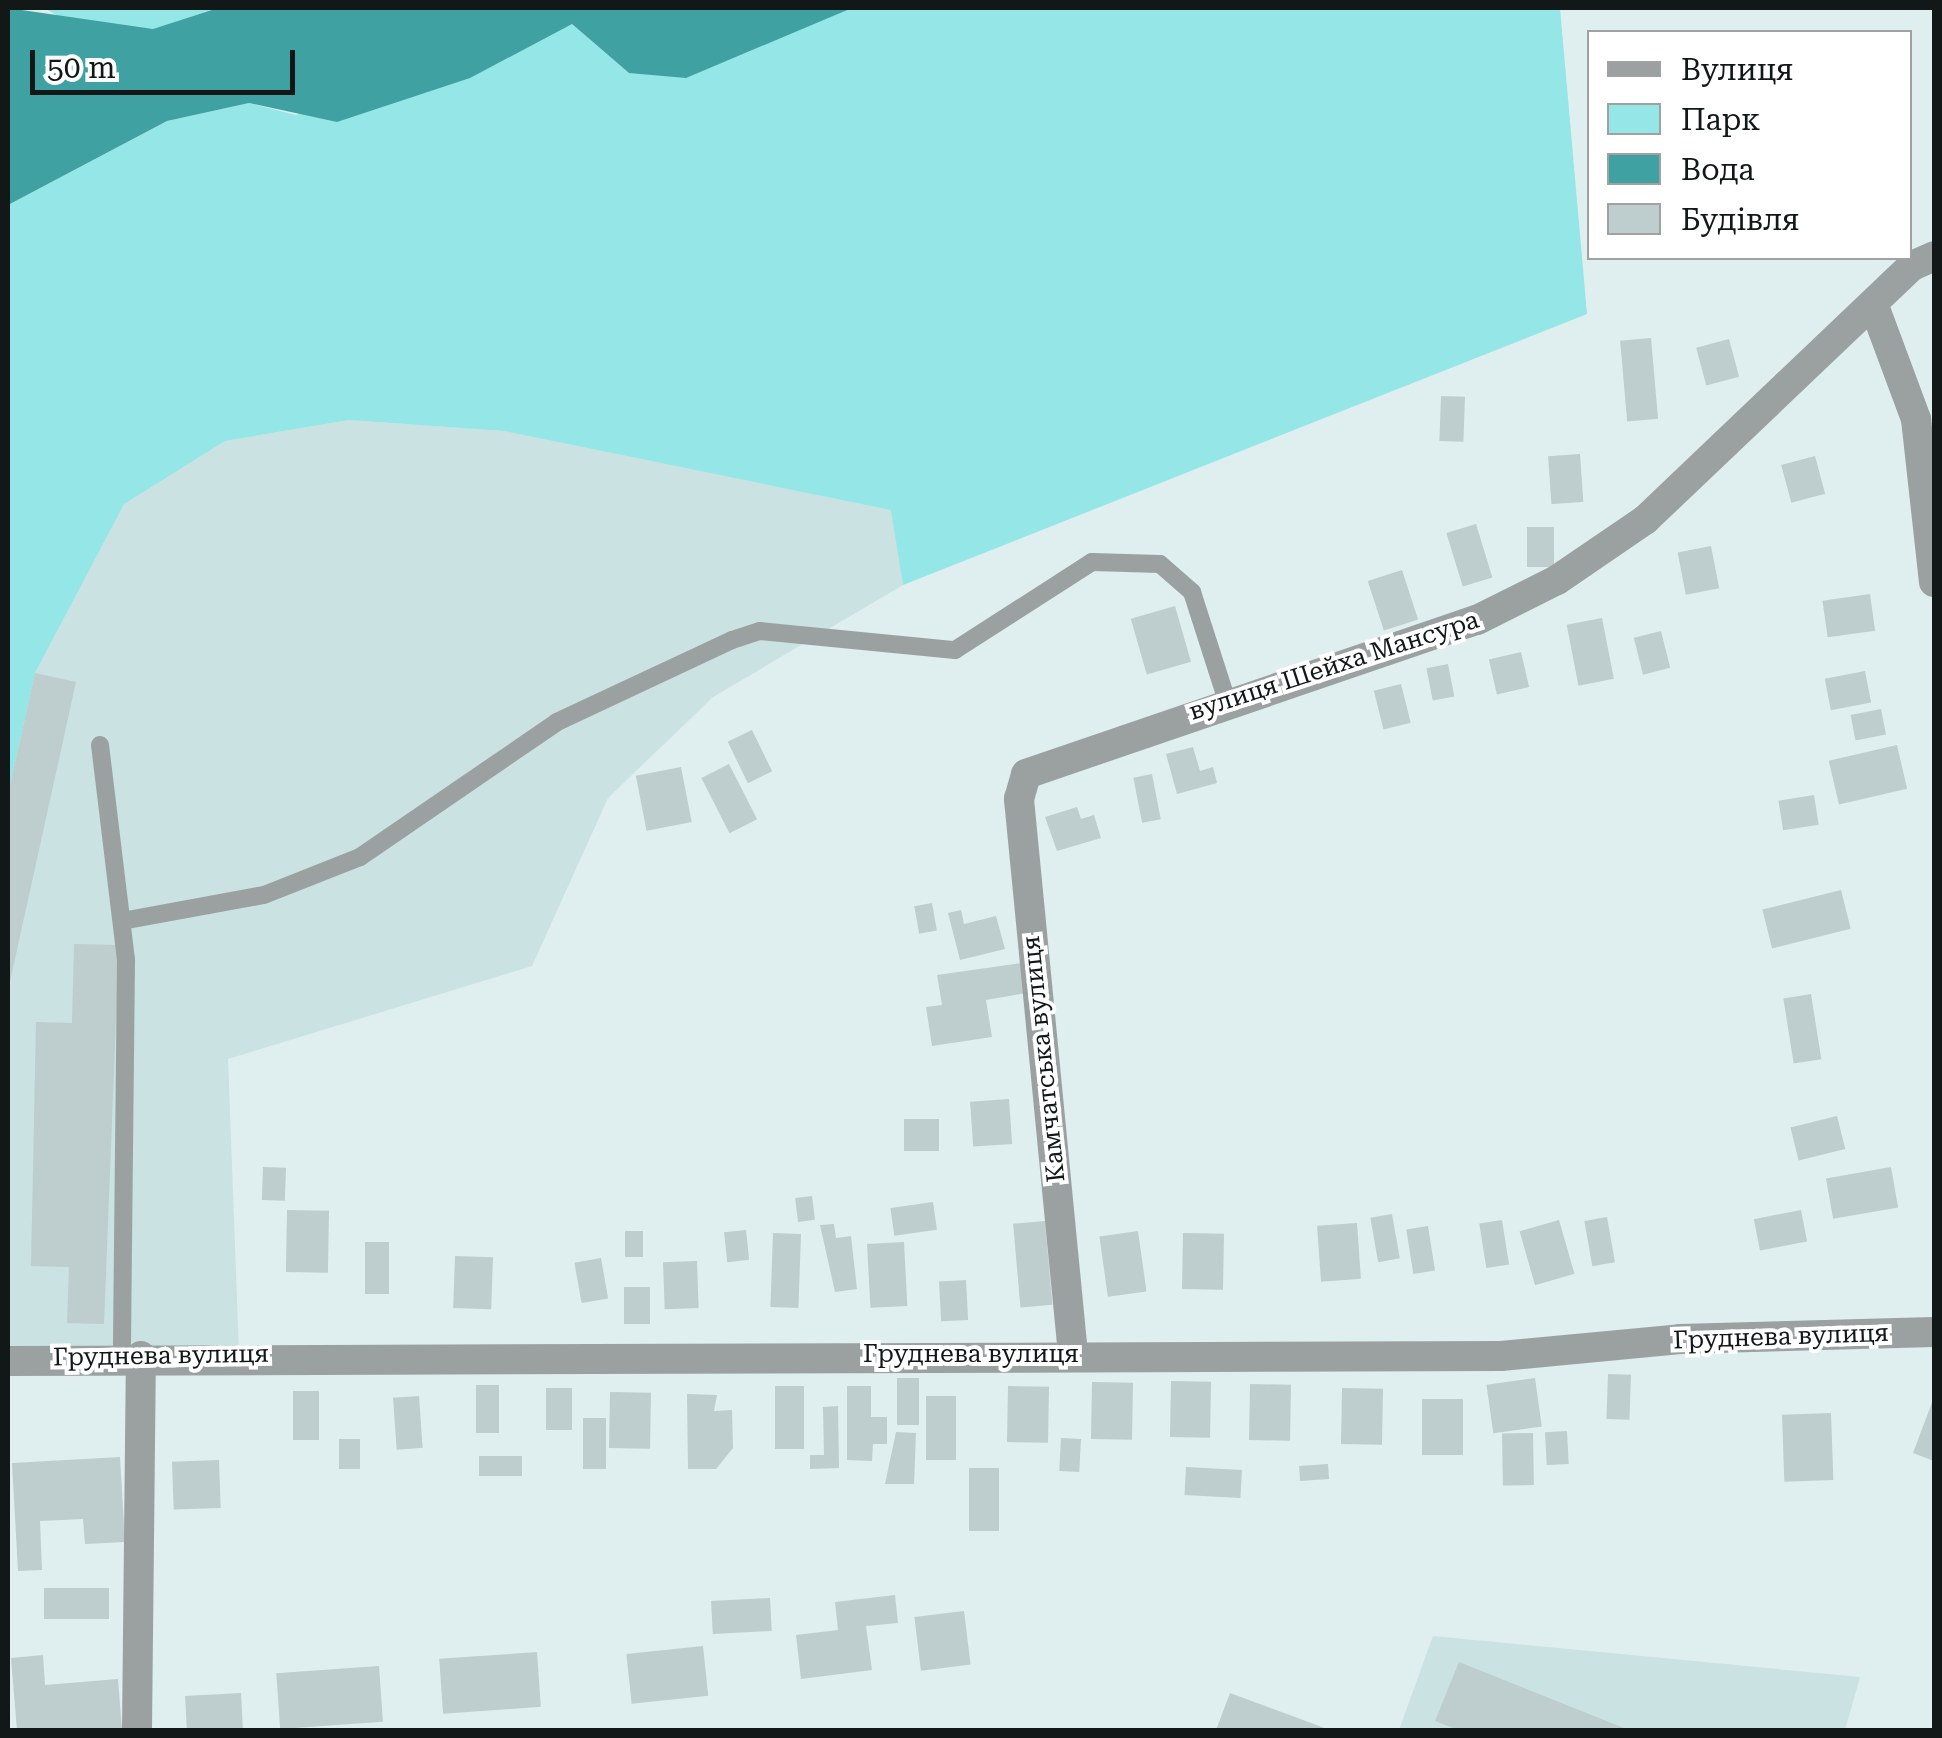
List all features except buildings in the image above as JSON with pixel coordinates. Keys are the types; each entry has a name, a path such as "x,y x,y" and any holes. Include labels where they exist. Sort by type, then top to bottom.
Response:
{"street":[{"name":"вулиця Шейха Мансура","path":"1032,768 1477,620 1557,580 1645,520 1874,306 1934,256"},
{"path":"1874,306 1916,419 1934,582"},
{"name":"Камчатська вулиця","path":"1032,768 1019,800 1073,1354"},
{"name":"Груднева вулиця","path":"8,1360 132,1356 1501,1356 1680,1339 1934,1332"},
{"path":"132,1356 137,1730"}],"lane":[{"path":"122,921 264,895 360,857 558,722 732,640 760,630 954,650 1092,562 1160,564 1192,592 1227,701"},
{"path":"100,745 122,921 132,1356"}],"shaded area":[{"path":"349,420 505,431 892,510 903,585 713,697 608,798 532,966 228,1059 239,1353 8,1361 8,794 35,673 124,503 225,441"},
{"path":"1433,1636 1860,1677 1845,1730 1399,1730"}],"green space":[{"path":"44,8 218,8 154,29 69,22"},
{"path":"851,8 1560,8 1587,314 903,585 891,510 504,431 349,420 225,441 124,504 35,673 8,794 8,205 167,121 249,103 296,115 572,24 629,73"}],"water":[{"path":"8,8 153,29 218,8 852,8 686,78 629,73 572,24 470,78 337,122 249,103 167,121 8,205"}]}
